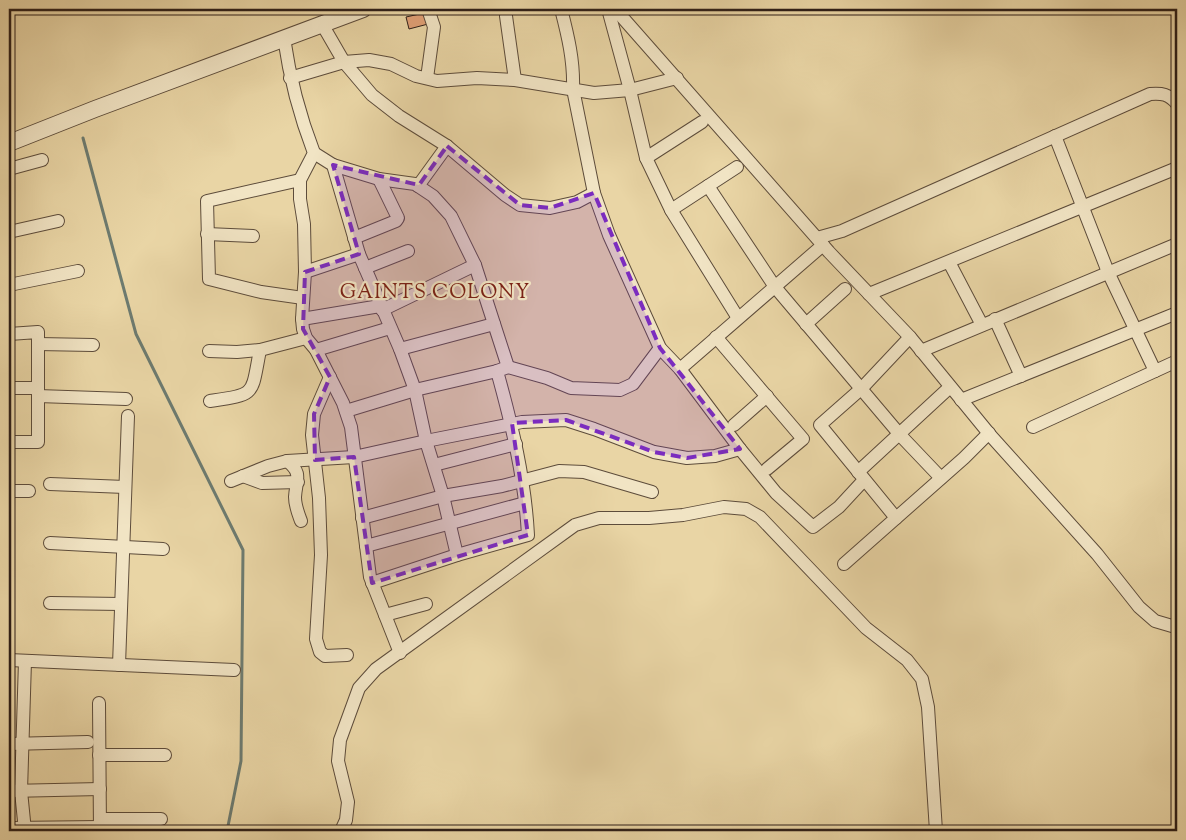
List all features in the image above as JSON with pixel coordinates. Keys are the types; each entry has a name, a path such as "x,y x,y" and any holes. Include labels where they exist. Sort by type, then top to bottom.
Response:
{"street":[{"path":"9,143 95,108 363,9"},
{"path":"427,78 434,27 428,9"},
{"path":"561,9 572,54 573,89 594,193 609,235 660,348 680,368 740,449 776,493 813,527 839,506 899,433 950,387"},
{"path":"608,9 646,158 672,210 738,318"},
{"path":"615,9 820,242 910,337 989,433 1097,554 1139,607 1155,620 1177,626"},
{"path":"506,16 515,80"},
{"path":"322,24 344,62 372,95 399,116 447,146 505,195 520,204 550,208 577,202 594,193"},
{"path":"284,38 290,78 298,110 314,153 333,165 379,179 415,184 433,196 451,216 475,265 494,324 523,480 528,535 457,555 372,583"},
{"path":"290,78 344,62 369,60 391,64 416,76 437,80 477,78 515,80 594,93 630,90 677,78"},
{"path":"680,368 775,287 820,242 842,230 1150,94 1160,93 1171,97 1177,104"},
{"path":"646,158 702,122"},
{"path":"1055,136 1108,272 1156,371"},
{"path":"418,186 447,146"},
{"path":"314,153 300,180 300,199 304,224 305,272 302,319 306,338 316,350 330,377 346,411 351,427 372,583 400,653"},
{"path":"9,169 42,160"},
{"path":"333,165 359,254 400,349 415,390 426,441 444,496 448,524 457,555"},
{"path":"672,210 737,167"},
{"path":"869,294 1177,168"},
{"path":"354,238 398,218 379,179"},
{"path":"300,180 207,201 208,279 261,292 303,298"},
{"path":"708,186 775,287 899,433 941,478"},
{"path":"9,232 58,221"},
{"path":"207,234 253,236"},
{"path":"921,351 1177,244"},
{"path":"365,268 408,251"},
{"path":"305,272 359,254"},
{"path":"949,262 982,325"},
{"path":"302,319 381,308 475,265"},
{"path":"9,286 78,271"},
{"path":"806,324 845,289"},
{"path":"961,400 1177,313"},
{"path":"995,320 1021,376"},
{"path":"400,349 494,324"},
{"path":"316,350 390,328"},
{"path":"9,334 38,332 38,442 9,442"},
{"path":"716,337 803,439 767,469"},
{"path":"896,518 820,425 862,388 910,337"},
{"path":"209,351 237,352 260,350 306,338"},
{"path":"38,344 93,345"},
{"path":"346,411 415,390 502,369 547,378 571,388 620,390 633,384 660,348"},
{"path":"210,401 243,396 250,392 260,350"},
{"path":"1033,427 1177,361"},
{"path":"330,377 314,414 312,435 319,498 321,554 316,639 320,652 325,656 347,655"},
{"path":"9,388 126,399"},
{"path":"734,425 766,396"},
{"path":"119,665 128,416"},
{"path":"298,482 262,483 237,479 268,466 287,461 354,458 512,424 566,420 654,452 686,458 715,456 740,449"},
{"path":"844,564 989,433"},
{"path":"434,465 516,444"},
{"path":"287,461 298,474 296,508 301,521"},
{"path":"362,518 444,496 502,486 559,471 584,472 652,492"},
{"path":"50,484 125,487"},
{"path":"9,492 29,491"},
{"path":"366,546 525,503"},
{"path":"341,831 346,820 348,802 338,761 340,740 359,688 376,669 574,525 599,518 649,518 724,507 746,509 760,517 866,628 907,660 922,679 928,706 936,831"},
{"path":"50,543 163,549"},
{"path":"50,603 121,604"},
{"path":"385,615 426,604"},
{"path":"9,660 234,670"},
{"path":"25,661 15,744 15,791 25,829"},
{"path":"99,702 100,826"},
{"path":"15,744 88,742"},
{"path":"99,755 165,755"},
{"path":"15,791 100,789"},
{"path":"9,828 100,826 161,819"}],"highlighted area":[{"path":"447,146 520,205 550,208 594,193 660,348 740,449 687,458 654,452 566,420 512,423 528,535 372,583 354,457 315,460 314,414 330,377 303,329 305,272 359,254 333,165 419,185"}],"building":[{"path":"424,13 432,23 409,29 406,17"}],"waterway":[{"path":"83,138 136,334 243,550 241,761 227,831"}],"district":[{"name":"GAINTS COLONY","path":"435,293"}]}
